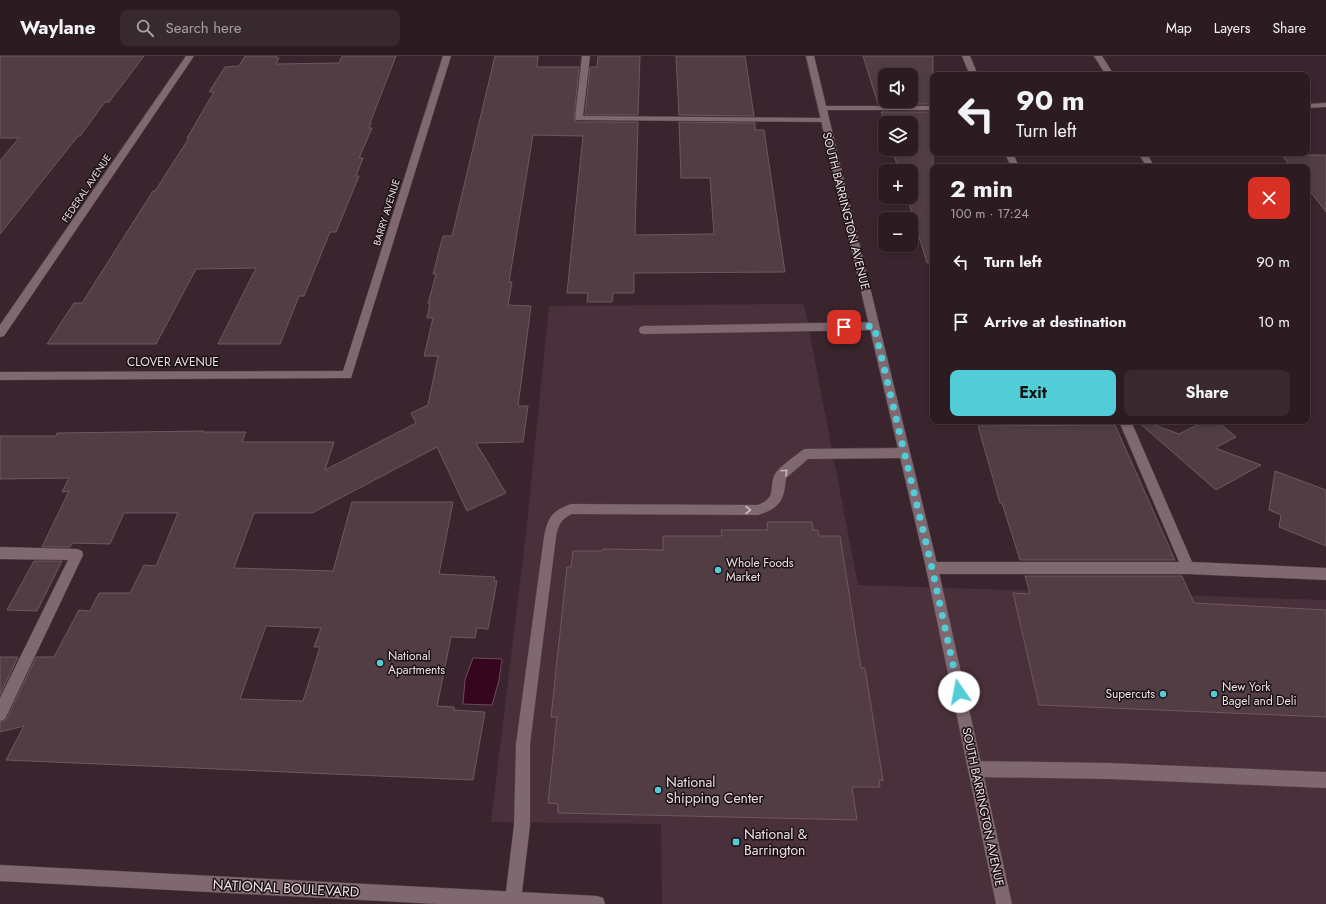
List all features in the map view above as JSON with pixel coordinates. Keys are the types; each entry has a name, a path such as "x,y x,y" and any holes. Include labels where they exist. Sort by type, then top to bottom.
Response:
{"street":[{"name":"FEDERAL AVENUE","path":"0,333 190,56"},
{"name":"BARRY AVENUE","path":"347,375 447,56"},
{"path":"586,56 579,118 824,114 930,108"},
{"name":"SOUTH BARRINGTON AVENUE","path":"810,56 932,568 1004,904"},
{"path":"966,56 973,72"},
{"path":"1098,56 1108,72"},
{"path":"1310,106 1326,105"},
{"path":"644,330 874,326"},
{"name":"CLOVER AVENUE","path":"0,376 347,375"},
{"path":"1125,424 1188,568"},
{"path":"513,900 522,824 523,744 553,522 558,515 571,509 758,510 769,506 778,498 780,476 805,454 904,453"},
{"path":"0,554 77,555 0,714"},
{"path":"932,568 1188,568 1326,574"},
{"path":"976,769 1109,771 1326,780"},
{"name":"NATIONAL BOULEVARD","path":"0,872 597,904"}],"shaded area":[{"path":"804,304 858,585 1326,600 1326,904 662,904 661,824 491,822 527,524 549,306"},
{"path":"473,658 502,659 499,680 492,705 463,704 465,680"}],"building":[{"path":"0,56 144,56 109,102 105,102 80,136 78,136 0,234 0,161 19,138 0,138"},
{"path":"245,56 277,56 276,58 279,58 276,64 339,63 342,56 396,56 370,123 369,128 372,128 359,158 363,158 356,176 359,176 336,232 330,232 304,296 299,296 280,344 218,344 256,268 196,269 156,344 47,344 74,303 82,303 153,191 155,191 189,138 187,138 214,92 209,92 225,67 239,66"},
{"path":"495,56 538,56 537,67 579,67 574,118 576,122 638,122 635,235 714,234 710,178 681,178 679,122 755,123 755,130 764,130 785,272 634,273 634,293 613,293 612,302 587,302 588,293 567,293 583,136 533,135 509,282 512,282 508,305 531,306 518,406 528,406 523,442 476,443 506,493 467,511 437,447 312,513 254,513 234,568 333,571 352,502 453,502 439,574 495,577 494,581 497,581 488,629 477,628 475,638 451,637 437,706 454,707 454,710 485,712 473,780 6,760 24,726 0,732 0,722 6,720 36,657 54,657 79,610 90,611 99,593 130,593 144,565 156,566 178,513 124,513 110,544 72,543 70,547 42,547 69,491 62,492 69,478 0,479 0,436 56,436 57,433 204,431 203,432 246,432 242,442 334,442 325,470 416,423 411,413 428,405 438,356 424,356 433,318 427,318 430,304 428,304 436,274 433,274 443,236 452,236","holes":["266,626 321,628 314,647 320,647 303,701 240,699"]},
{"path":"598,56 640,56 638,115 585,115 590,67 597,67"},
{"path":"676,56 745,56 754,116 679,115"},
{"path":"863,56 933,56 933,72 930,72 930,104 918,104 918,68 878,68 878,104"},
{"path":"881,112 930,112 930,156 933,156 933,164 930,164 930,262 927,263 918,233 918,212 912,212 909,204 918,204 918,164 897,164 894,156 918,156 918,116 882,116"},
{"path":"1326,155 1326,212 1310,191 1310,164 1289,164 1283,156"},
{"path":"1140,424 1152,424 1179,434 1199,424 1221,424 1236,437 1215,448 1261,465 1216,490"},
{"path":"1115,425 1175,560 1020,560 1002,503 1000,503 978,426"},
{"path":"1275,471 1326,490 1326,546 1279,527 1281,515 1269,510"},
{"path":"767,522 812,522 813,530 818,530 819,536 840,536 861,668 865,668 883,781 879,780 880,787 852,787 857,820 558,813 558,804 548,803 557,717 551,717 567,567 571,567 573,551 603,551 603,549 663,550 663,536 722,536 721,530 768,530"},
{"path":"34,561 62,561 37,611 7,610"},
{"path":"1025,576 1182,576 1194,603 1326,610 1326,717 1039,705 1013,593 1030,594"},
{"path":"0,657 18,657 0,695"}],"place":[{"name":"Whole Foods Market","path":"718,570"},
{"name":"National Apartments","path":"380,663"},
{"name":"Supercuts","path":"1163,694"},
{"name":"New York Bagel and Deli","path":"1214,694"},
{"name":"National Shipping Center","path":"658,790"},
{"name":"National & Barrington","path":"736,842"}],"route":[{"path":"844,327 874,326 932,568 959,692"}]}
